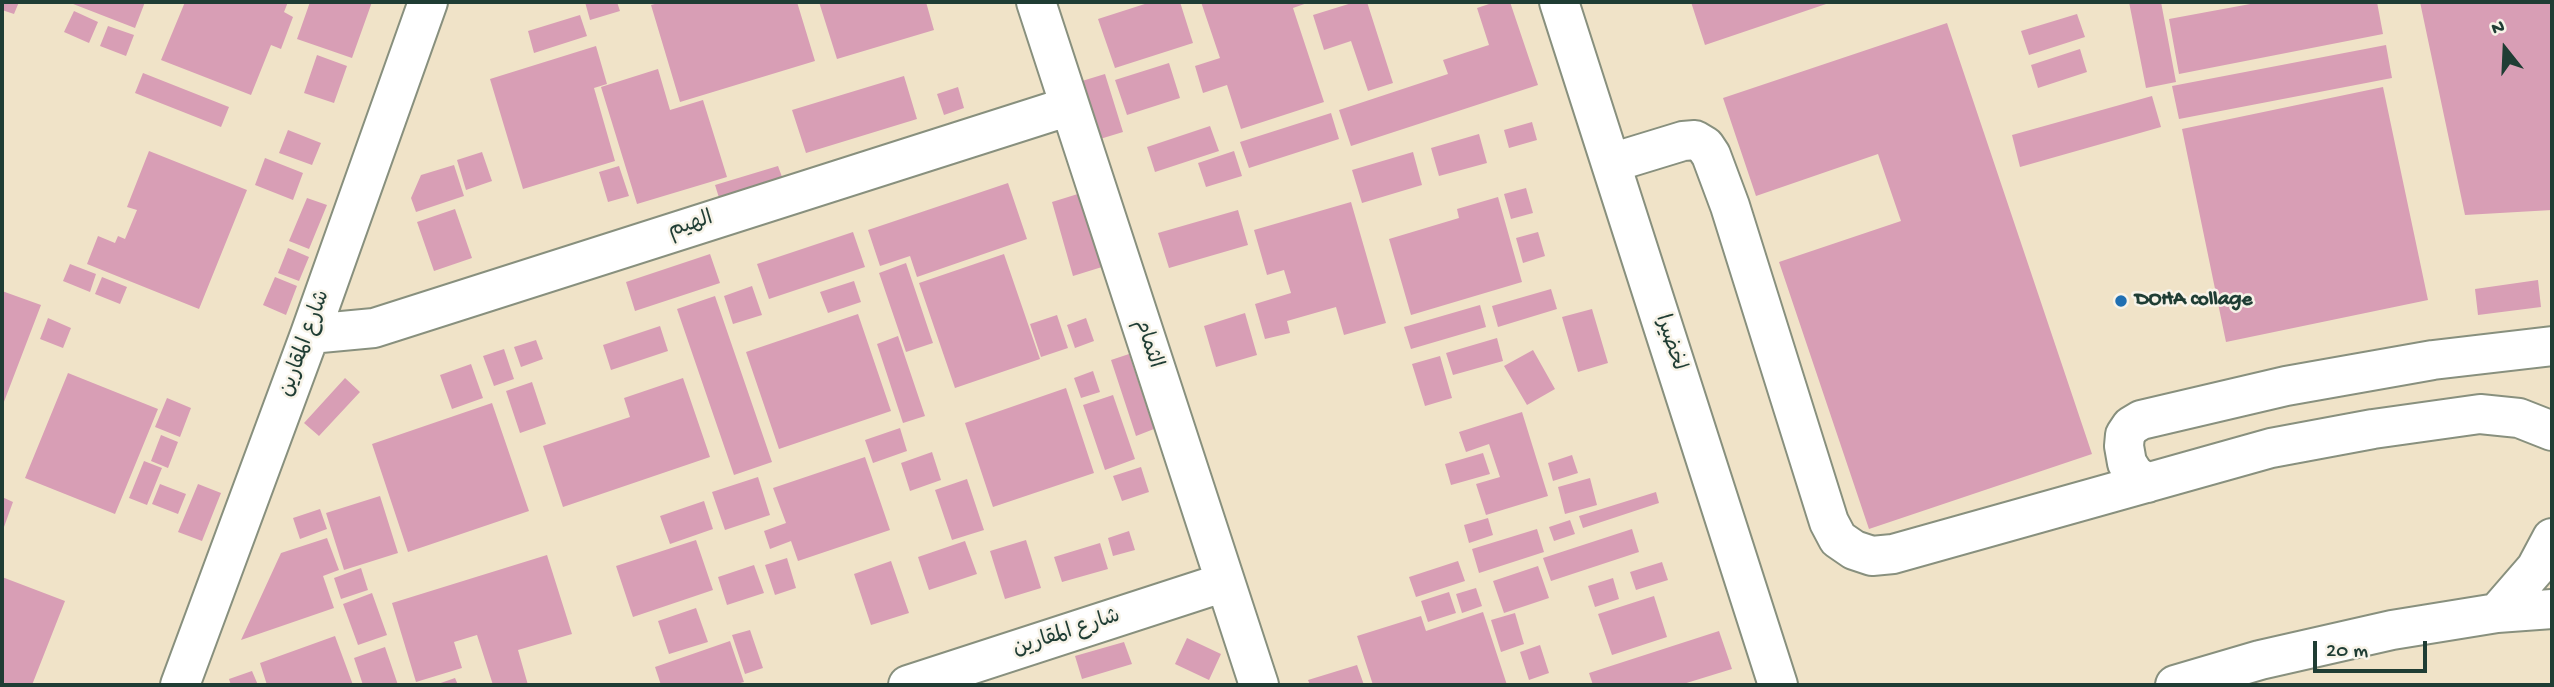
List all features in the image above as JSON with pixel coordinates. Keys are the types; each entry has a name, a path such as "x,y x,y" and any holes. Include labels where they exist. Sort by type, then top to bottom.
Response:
{"street":[{"name":"شارع المقارين","path":"180,685 310,334 428,2"},
{"name":"الثمام","path":"1036,2 1259,685"},
{"name":"لخضيرا","path":"1559,2 1778,685"},
{"name":"الهيم","path":"310,334 374,328 1069,106"},
{"path":"1611,163 1683,141 1695,140 1705,146 1711,155 1730,206 1829,522 1838,539 1854,550 1872,556 1893,554 2271,448 2373,429 2480,414 2519,418 2552,431"},
{"path":"2147,483 2134,474 2127,463 2124,446 2125,435 2131,426 2141,420 2286,386 2433,359 2552,346"},
{"path":"2497,613 2536,568 2552,538"},
{"name":"شارع المقارين","path":"908,685 1225,582"},
{"path":"2175,685 2260,660 2392,630 2497,613 2552,609"}],"building":[{"path":"2,2 19,2 14,14 2,10"},
{"path":"68,2 145,2 135,28"},
{"path":"185,2 288,2 284,12 293,17 281,49 271,45 251,95 161,60"},
{"path":"310,2 372,2 352,58 297,39"},
{"path":"585,2 617,2 620,11 590,20"},
{"path":"662,2 797,2 815,61 680,102 651,5"},
{"path":"819,2 926,2 934,30 837,59"},
{"path":"1151,2 1180,2 1193,43 1115,68 1098,19"},
{"path":"1201,2 1310,2 1293,8 1324,102 1241,129 1227,85 1203,93 1195,66 1220,58"},
{"path":"1355,2 1367,2 1393,83 1368,91 1351,41 1324,50 1313,15"},
{"path":"1495,2 1510,2 1538,85 1351,146 1339,110 1448,74 1443,60 1489,45 1477,8"},
{"path":"1691,2 1832,2 1705,45"},
{"path":"2129,2 2161,2 2176,82 2146,88"},
{"path":"2261,2 2377,2 2383,34 2179,74 2169,19"},
{"path":"2420,2 2552,2 2552,210 2465,215"},
{"path":"74,11 98,22 89,43 64,32"},
{"path":"2077,14 2085,37 2029,55 2021,31"},
{"path":"580,15 587,36 534,53 528,31"},
{"path":"1947,23 2092,454 1869,529 1779,262 1901,221 1878,154 1756,196 1723,98"},
{"path":"108,26 134,35 126,56 100,46"},
{"path":"2386,45 2392,78 2179,119 2172,86"},
{"path":"596,46 607,84 594,88 615,161 523,189 490,79"},
{"path":"2080,49 2087,72 2038,88 2031,65"},
{"path":"317,55 347,66 334,103 304,93"},
{"path":"1169,63 1180,98 1127,115 1115,80"},
{"path":"658,69 670,110 703,100 727,177 637,204 601,87"},
{"path":"143,73 229,107 221,127 135,93"},
{"path":"1105,74 1123,132 1100,139 1082,81"},
{"path":"904,76 917,119 806,153 792,110"},
{"path":"958,87 964,108 944,115 937,94"},
{"path":"2383,87 2428,300 2226,342 2182,129"},
{"path":"2152,96 2161,127 2020,167 2012,135"},
{"path":"1331,113 1339,139 1249,168 1240,142"},
{"path":"1532,122 1537,140 1509,148 1504,130"},
{"path":"1210,126 1219,151 1155,172 1147,147"},
{"path":"288,130 321,143 312,165 279,153"},
{"path":"1479,134 1487,163 1439,176 1431,148"},
{"path":"149,151 247,190 199,309 87,264 98,236 115,243 118,236 125,239 137,210 127,207"},
{"path":"1234,151 1242,176 1206,187 1198,163"},
{"path":"482,152 492,181 466,190 457,160"},
{"path":"1413,152 1422,185 1362,203 1352,170"},
{"path":"265,158 303,173 293,200 255,185"},
{"path":"454,165 464,196 416,212 411,198 421,175"},
{"path":"619,166 629,196 608,202 599,172"},
{"path":"778,166 785,185 721,204 715,185"},
{"path":"1008,183 1027,239 917,277 910,256 880,266 868,230"},
{"path":"1526,188 1533,213 1511,219 1504,194"},
{"path":"1081,193 1102,267 1073,276 1052,202"},
{"path":"1498,197 1522,282 1411,315 1389,239 1459,218 1457,209"},
{"path":"307,198 327,205 309,249 289,241"},
{"path":"1351,202 1386,323 1344,335 1336,307 1287,321 1290,333 1265,339 1255,304 1291,293 1284,270 1267,275 1254,230"},
{"path":"455,209 472,258 434,271 417,222"},
{"path":"1238,210 1248,245 1169,268 1158,233"},
{"path":"853,232 865,267 769,299 757,264"},
{"path":"1538,232 1545,256 1523,263 1516,238"},
{"path":"288,248 309,257 299,281 278,273"},
{"path":"710,254 720,283 635,311 626,282"},
{"path":"1004,254 1040,359 955,388 919,283"},
{"path":"906,263 933,343 906,352 879,273"},
{"path":"70,264 96,274 90,292 63,281"},
{"path":"102,277 127,287 120,304 95,294"},
{"path":"275,277 297,286 286,315 263,305"},
{"path":"2538,280 2541,307 2478,315 2475,289"},
{"path":"854,281 861,302 828,313 820,292"},
{"path":"752,286 762,315 733,324 724,296"},
{"path":"1551,289 1557,309 1498,327 1492,306"},
{"path":"2,291 41,305 2,407"},
{"path":"715,296 772,462 734,475 677,309"},
{"path":"1480,305 1486,327 1411,349 1404,327"},
{"path":"1592,309 1608,363 1578,372 1562,317"},
{"path":"1245,313 1257,355 1216,367 1204,326"},
{"path":"858,314 891,411 779,449 746,352"},
{"path":"1057,315 1068,348 1041,357 1030,324"},
{"path":"48,318 71,328 63,348 40,339"},
{"path":"1086,318 1094,341 1075,348 1067,325"},
{"path":"660,326 668,351 611,370 603,345"},
{"path":"898,336 925,416 903,423 877,344"},
{"path":"1497,338 1503,361 1453,375 1446,353"},
{"path":"536,340 543,359 521,367 514,347"},
{"path":"504,349 514,379 494,386 483,356"},
{"path":"1533,350 1555,389 1527,405 1504,366"},
{"path":"1129,354 1154,429 1136,436 1111,360"},
{"path":"1440,356 1452,398 1425,406 1412,364"},
{"path":"471,364 483,398 452,409 440,375"},
{"path":"1093,371 1100,392 1081,398 1074,378"},
{"path":"68,373 158,409 115,514 25,478"},
{"path":"345,378 360,392 319,436 304,423"},
{"path":"683,378 710,457 563,507 543,446 630,417 624,398"},
{"path":"532,382 546,424 520,433 506,391"},
{"path":"1066,388 1094,473 993,507 965,423"},
{"path":"1113,395 1135,459 1105,470 1083,405"},
{"path":"167,398 191,408 180,437 155,427"},
{"path":"492,403 529,511 408,552 372,444"},
{"path":"1522,412 1548,496 1486,515 1476,484 1500,477 1489,444 1466,452 1459,432"},
{"path":"900,428 907,451 873,463 865,440"},
{"path":"161,435 178,442 168,468 151,461"},
{"path":"932,452 941,480 910,491 901,463"},
{"path":"1483,453 1490,474 1451,485 1445,464"},
{"path":"1572,455 1578,473 1553,481 1548,463"},
{"path":"865,457 890,530 798,561 791,541 770,549 764,531 786,523 773,488"},
{"path":"144,461 162,468 147,505 129,498"},
{"path":"1141,467 1149,492 1122,501 1113,476"},
{"path":"758,477 770,515 725,530 712,492"},
{"path":"1590,478 1597,505 1565,514 1558,487"},
{"path":"967,479 984,530 952,540 935,490"},
{"path":"160,484 186,494 178,514 152,504"},
{"path":"198,484 221,493 202,541 178,532"},
{"path":"1656,492 1659,503 1583,528 1579,516"},
{"path":"380,496 398,553 344,570 326,513"},
{"path":"2,497 13,502 4,527 2,526"},
{"path":"704,501 713,529 670,544 660,516"},
{"path":"320,509 327,529 300,539 293,518"},
{"path":"1488,518 1493,535 1469,543 1464,525"},
{"path":"1570,520 1575,534 1554,541 1549,527"},
{"path":"1537,529 1544,552 1479,573 1472,549"},
{"path":"1632,529 1639,552 1551,581 1543,558"},
{"path":"1129,531 1135,550 1113,556 1108,538"},
{"path":"327,538 339,570 323,576 334,608 241,640 281,553"},
{"path":"696,540 713,590 633,617 616,566"},
{"path":"1026,540 1041,588 1005,599 990,551"},
{"path":"965,541 977,574 929,590 918,557"},
{"path":"1100,543 1108,569 1062,582 1054,557"},
{"path":"547,555 572,634 518,650 528,685 493,685 477,635 454,642 462,668 416,682 392,603"},
{"path":"787,558 796,588 775,595 765,565"},
{"path":"891,561 909,613 871,625 854,574"},
{"path":"1458,561 1465,581 1416,597 1409,577"},
{"path":"1662,562 1668,580 1636,590 1630,572"},
{"path":"754,565 764,593 727,605 718,577"},
{"path":"1538,566 1549,598 1504,613 1493,581"},
{"path":"361,568 368,590 341,599 334,578"},
{"path":"2,577 65,601 32,685 10,685 2,682"},
{"path":"1613,578 1619,599 1595,607 1588,586"},
{"path":"1476,588 1482,606 1462,613 1456,594"},
{"path":"1449,592 1456,613 1428,622 1421,601"},
{"path":"372,593 387,635 358,645 343,604"},
{"path":"1654,596 1667,637 1612,655 1598,614"},
{"path":"696,608 708,642 669,654 658,621"},
{"path":"1483,612 1507,685 1373,685 1357,636 1421,616 1426,631"},
{"path":"1515,613 1524,644 1501,652 1491,620"},
{"path":"750,630 763,668 745,674 732,635"},
{"path":"1719,631 1732,669 1680,685 1593,685 1589,673"},
{"path":"335,636 353,685 267,685 260,663"},
{"path":"1187,638 1221,654 1209,680 1175,664"},
{"path":"730,641 744,682 733,685 661,685 655,667"},
{"path":"1124,642 1132,664 1082,679 1075,656"},
{"path":"1540,645 1549,673 1529,680 1520,652"},
{"path":"385,647 398,685 363,685 354,658"},
{"path":"1357,665 1364,685 1310,685 1308,680"},
{"path":"252,671 258,685 231,685 229,679"},
{"path":"455,678 458,685 435,685"}],"place":[{"name":"DOHA collage","path":"2121,301"}]}
